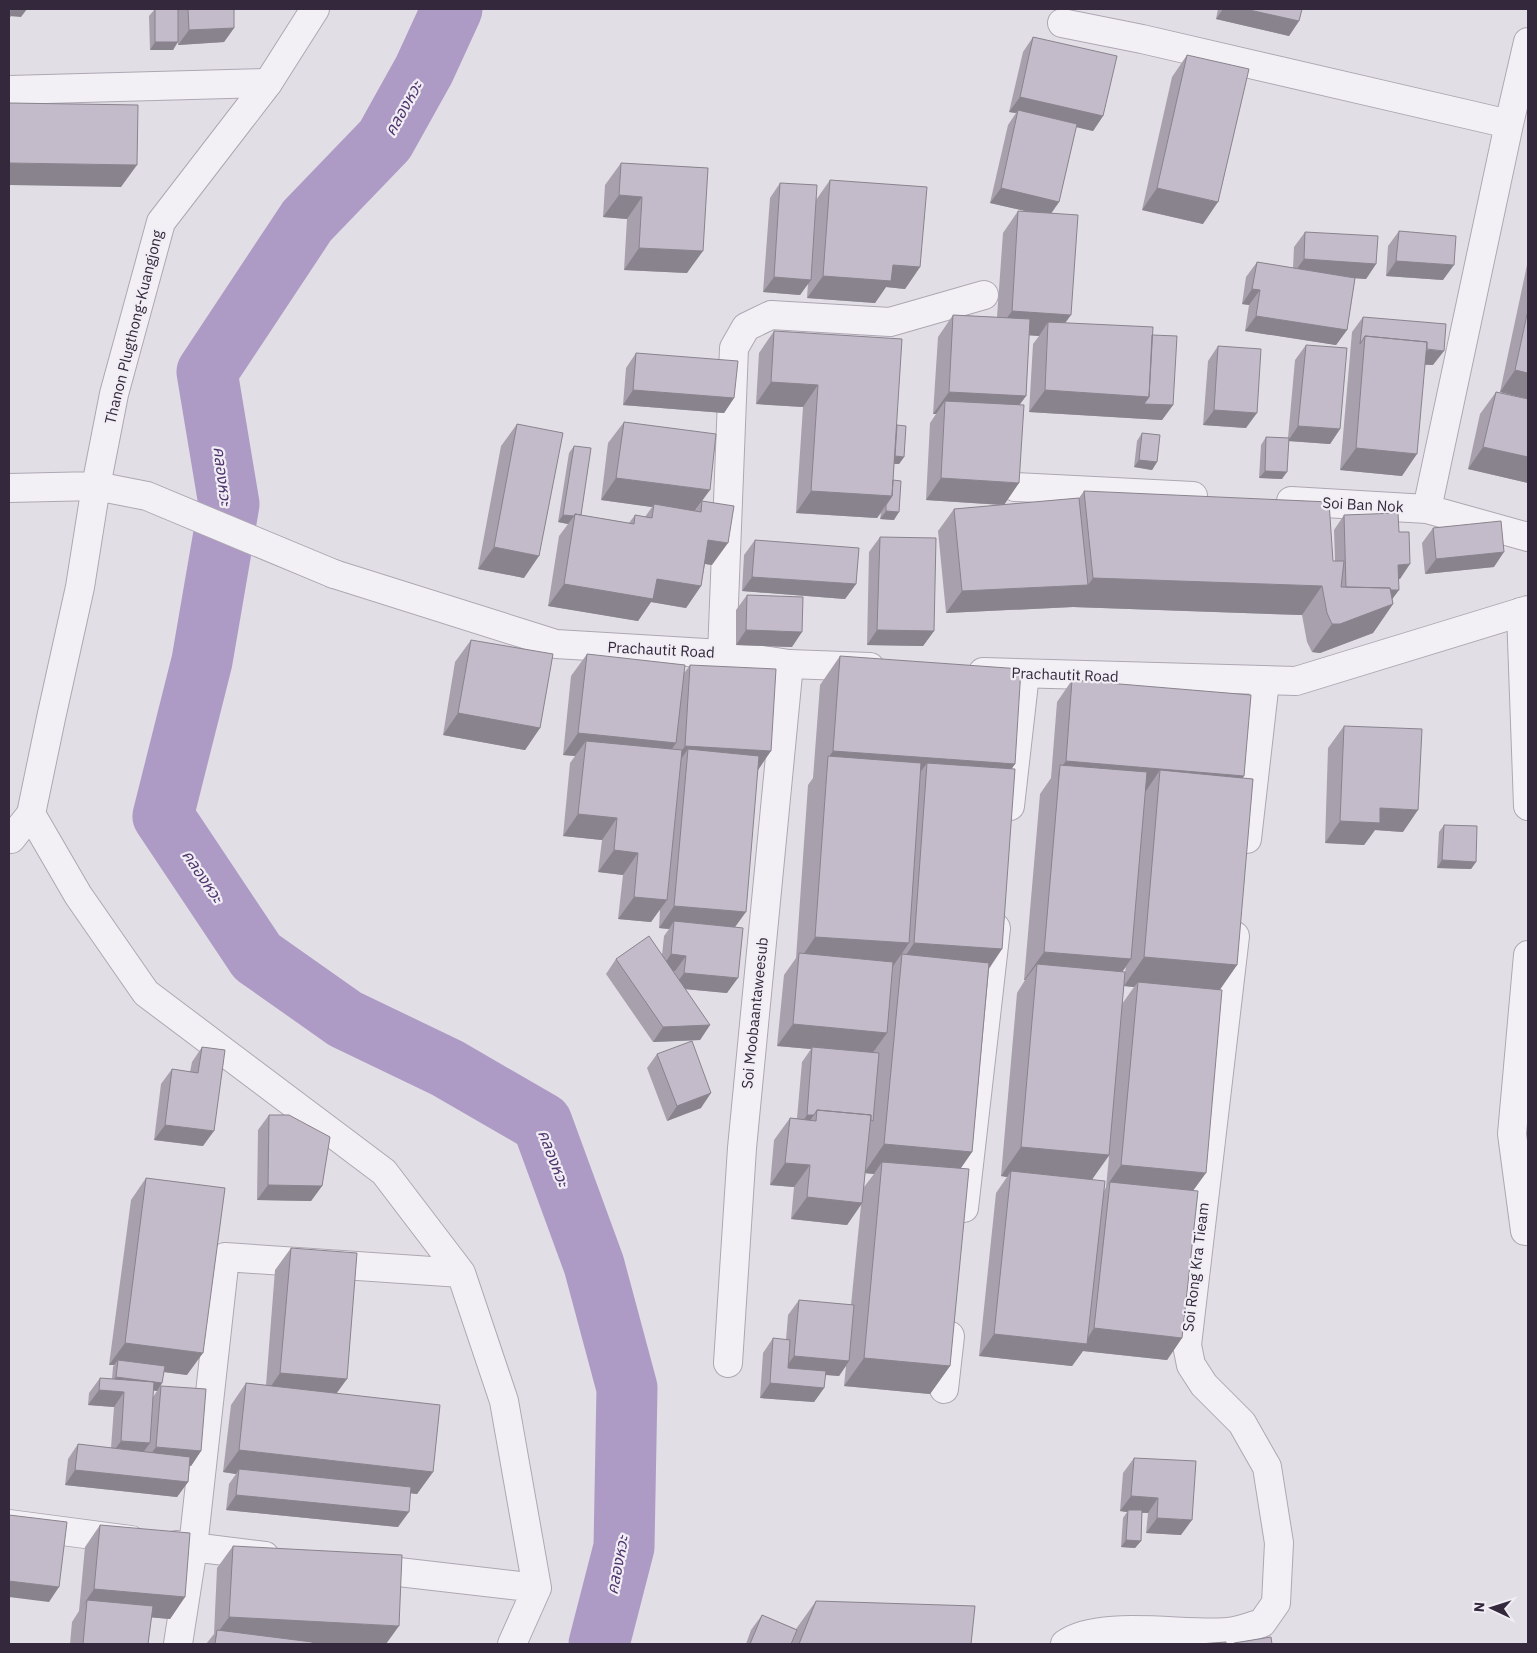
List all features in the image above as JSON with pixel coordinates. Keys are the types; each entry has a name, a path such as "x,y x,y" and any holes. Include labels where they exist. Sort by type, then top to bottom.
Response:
{"street":[{"name":"Thanon Plugthong-Kuangjong","path":"31,814 80,587 96,486 114,394 161,222 268,83 315,9"},
{"path":"1062,23 1508,124"},
{"path":"1427,509 1508,124 1528,42"},
{"path":"9,90 268,83"},
{"path":"722,654 734,348 746,327 771,315 890,322 984,295"},
{"path":"9,488 96,486"},
{"name":"Prachautit Road","path":"96,486 147,496 334,574 556,644 722,654 789,664 897,668"},
{"path":"1015,487 1221,498"},
{"name":"Soi Ban Nok","path":"1270,500 1427,509 1528,537"},
{"path":"1525,611 1528,806"},
{"name":"Prachautit Road","path":"956,671 1296,681 1525,611"},
{"name":"Soi Moobaantaweesub","path":"728,1363 742,1148 789,664"},
{"path":"1007,833 1025,674"},
{"path":"1244,859 1265,680"},
{"path":"9,838 11,839 31,814 78,895 146,993 384,1172 460,1273 504,1401 537,1588 512,1644"},
{"path":"962,1230 999,902"},
{"name":"Soi Rong Kra Tieam","path":"1065,1644 1071,1640 1106,1630 1230,1632 1262,1623 1276,1603 1279,1543 1267,1467 1242,1423 1204,1385 1191,1365 1187,1345 1238,909"},
{"path":"1525,1231 1512,1134 1528,955"},
{"path":"178,1644 193,1547 225,1258 460,1273"},
{"path":"944,1389 953,1309"},
{"path":"9,1524 291,1559"},
{"path":"340,1565 537,1588"}],"building":[{"path":"155,9 178,9 178,42 155,42"},
{"path":"188,9 234,9 234,28 189,30"},
{"path":"1245,9 1302,9 1299,21"},
{"path":"1033,37 1117,56 1103,116 1020,97"},
{"path":"1187,55 1249,69 1218,202 1157,188"},
{"path":"9,103 138,105 137,165 9,163"},
{"path":"1018,110 1077,124 1059,202 1001,188"},
{"path":"621,163 708,168 703,251 639,248 642,197 619,195"},
{"path":"830,180 927,187 920,267 893,265 891,281 823,276"},
{"path":"780,183 817,185 811,280 774,277"},
{"path":"1018,211 1078,215 1071,315 1012,311"},
{"path":"1399,231 1456,236 1454,265 1396,261"},
{"path":"1305,232 1378,236 1376,264 1304,259"},
{"path":"1257,262 1355,278 1347,330 1256,316 1260,290 1252,289"},
{"path":"1528,310 1528,373 1515,370"},
{"path":"953,315 1030,319 1026,396 949,392"},
{"path":"1363,317 1446,324 1444,351 1427,349 1427,342 1365,336 1360,344"},
{"path":"1048,322 1153,327 1149,397 1045,390"},
{"path":"774,331 902,339 892,496 811,491 818,385 771,382"},
{"path":"1152,335 1177,336 1173,405 1144,404 1149,397"},
{"path":"1365,336 1427,342 1417,454 1356,448"},
{"path":"1306,345 1347,348 1340,429 1298,426"},
{"path":"1218,346 1261,349 1257,413 1214,410"},
{"path":"636,353 738,361 734,398 633,390"},
{"path":"1496,392 1528,399 1528,457 1483,447"},
{"path":"945,401 1024,405 1019,483 941,478"},
{"path":"624,422 716,434 710,490 616,478"},
{"path":"517,424 563,433 539,556 494,547"},
{"path":"897,425 906,426 904,457 895,456"},
{"path":"1142,433 1160,435 1157,462 1139,460"},
{"path":"1266,437 1289,438 1287,472 1265,471"},
{"path":"574,446 591,448 581,515 575,514 574,516 563,515"},
{"path":"893,480 901,481 899,512 886,511 886,505 892,496"},
{"path":"1084,491 1329,502 1333,561 1344,561 1341,587 1390,588 1393,604 1340,624 1332,624 1327,613 1322,586 1093,578"},
{"path":"1079,498 1088,585 962,591 954,509"},
{"path":"702,501 734,506 728,543 708,540 701,586 657,579 653,599 564,584 575,514 634,524 635,515 652,518 654,504 701,512"},
{"path":"1398,513 1399,532 1409,532 1410,564 1398,565 1399,590 1346,587 1344,515"},
{"path":"1501,521 1504,552 1436,559 1433,528"},
{"path":"880,537 936,538 934,631 877,630"},
{"path":"755,540 859,548 856,584 752,577"},
{"path":"747,595 803,597 802,632 746,630"},
{"path":"471,640 553,654 540,728 458,713"},
{"path":"587,654 685,665 676,743 578,733"},
{"path":"840,656 1021,669 1015,764 833,751"},
{"path":"690,665 776,669 771,751 685,746"},
{"path":"1072,680 1251,695 1244,776 1066,761"},
{"path":"1344,726 1422,729 1418,810 1380,808 1380,823 1340,821"},
{"path":"586,741 682,750 667,900 634,897 638,853 614,850 617,818 578,814"},
{"path":"688,749 759,756 746,912 674,906"},
{"path":"828,756 921,763 909,943 815,937"},
{"path":"927,763 1015,769 1002,949 914,943"},
{"path":"1060,765 1147,772 1131,959 1044,952"},
{"path":"1160,770 1253,779 1237,965 1144,957"},
{"path":"1444,825 1477,826 1476,862 1442,860"},
{"path":"674,921 743,928 738,978 684,973 686,956 671,954"},
{"path":"649,936 710,1025 663,1027 616,959"},
{"path":"799,953 893,962 887,1033 793,1024"},
{"path":"902,954 989,963 972,1152 884,1144"},
{"path":"1037,964 1125,972 1109,1155 1021,1147"},
{"path":"1138,982 1222,990 1206,1173 1121,1165"},
{"path":"692,1041 711,1093 677,1106 657,1054"},
{"path":"202,1047 225,1050 214,1131 165,1125 172,1069 198,1073"},
{"path":"812,1047 879,1053 873,1121 871,1120 871,1115 817,1110 814,1115 807,1115"},
{"path":"817,1110 871,1115 862,1203 807,1197 810,1165 785,1163 790,1118 816,1121"},
{"path":"269,1115 289,1115 330,1137 322,1186 268,1185"},
{"path":"882,1162 969,1169 950,1366 864,1358"},
{"path":"1011,1171 1105,1181 1087,1344 994,1334"},
{"path":"146,1178 225,1188 203,1353 125,1343"},
{"path":"1110,1182 1198,1191 1182,1338 1094,1328"},
{"path":"291,1248 357,1253 347,1379 280,1373"},
{"path":"799,1300 854,1305 849,1361 794,1356"},
{"path":"773,1338 790,1340 788,1368 826,1371 824,1388 770,1383"},
{"path":"118,1360 165,1366 162,1383 116,1377"},
{"path":"100,1378 154,1382 150,1443 121,1441 124,1392 99,1390"},
{"path":"246,1383 440,1405 433,1472 239,1450"},
{"path":"161,1386 206,1389 201,1451 156,1447"},
{"path":"78,1444 190,1457 188,1482 75,1470"},
{"path":"1134,1458 1196,1461 1192,1520 1157,1518 1158,1498 1131,1496"},
{"path":"239,1469 411,1487 409,1512 236,1495"},
{"path":"1128,1510 1142,1510 1141,1541 1126,1540"},
{"path":"9,1515 67,1522 59,1587 9,1581"},
{"path":"100,1525 190,1533 185,1597 94,1589"},
{"path":"233,1546 402,1555 399,1626 229,1617"},
{"path":"87,1600 153,1606 148,1644 83,1644"},
{"path":"816,1601 975,1606 971,1644 799,1644"},
{"path":"762,1615 797,1630 791,1644 750,1644"},
{"path":"217,1630 312,1642 312,1644 215,1644"},
{"path":"1271,1637 1272,1644 1234,1644 1234,1643"},
{"path":"1226,1642 1226,1644 1199,1644"}],"waterway":[{"name":"คลองหวะ","path":"452,9 424,70 385,140 307,221 207,372 229,504 202,661 163,816 257,957 345,1019 447,1068 542,1123 594,1265 627,1388 624,1547 599,1644"}]}
